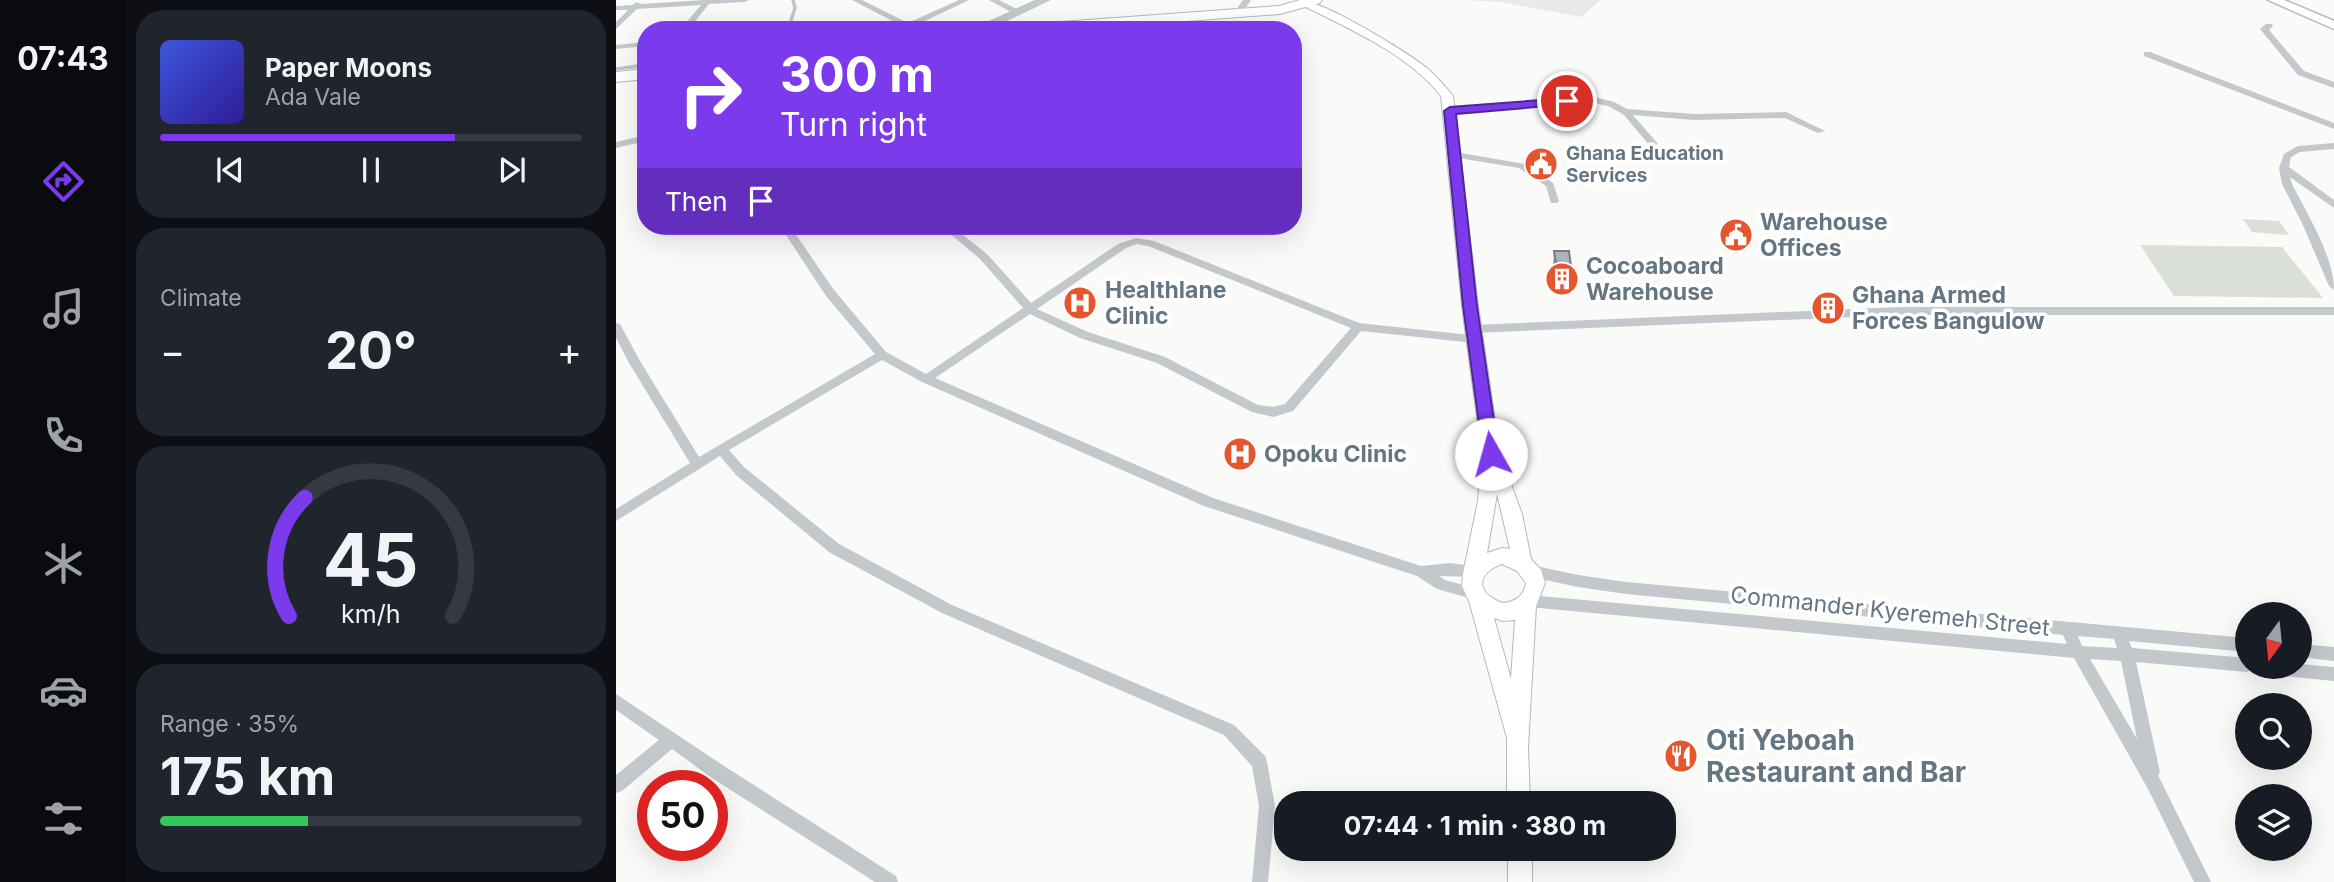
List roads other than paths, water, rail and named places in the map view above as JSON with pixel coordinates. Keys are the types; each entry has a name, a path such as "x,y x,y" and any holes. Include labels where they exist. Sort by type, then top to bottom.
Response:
{"highway":[{"path":"1136,21 1289,9 1332,0"},
{"path":"1225,21 1296,14 1313,4"},
{"path":"616,71 637,69"},
{"path":"616,77 637,75"}],"main road":[{"path":"2274,0 2334,25"},
{"path":"2290,0 2334,18"},
{"path":"1313,4 1429,75 1447,96 1474,334 1491,454 1505,486 1535,586 1528,603 1517,747 1519,791"},
{"path":"1491,454 1471,582 1517,747"},
{"path":"1475,570 1491,558 1502,556 1527,566"},
{"path":"1476,598 1490,609 1503,612 1516,610 1528,603"},
{"path":"1520,861 1520,882"}],"street":[{"path":"616,8 637,3 745,0"},
{"path":"856,0 891,21"},
{"path":"918,21 965,0"},
{"path":"993,0 1020,13"},
{"path":"1002,21 1047,0"},
{"path":"1237,14 1247,0"},
{"path":"691,21 707,2"},
{"path":"616,27 637,3"},
{"path":"2269,26 2264,29 2301,73 2334,85"},
{"path":"616,47 637,45"},
{"path":"2147,54 2334,126"},
{"path":"1450,111 1590,99 1609,101 1627,112 1653,144"},
{"path":"1627,112 1694,117 1786,115 1821,131"},
{"path":"616,145 637,140"},
{"path":"2334,146 2298,149 2287,156 2284,168 2287,184 2334,286"},
{"path":"1455,155 1522,166 1550,185 1554,201"},
{"path":"2284,168 2334,205"},
{"path":"791,235 830,293 882,355 926,379 1197,497 1421,572 1442,585 1476,598"},
{"path":"957,235 984,257 1031,310 1084,335 1161,360 1239,403 1273,412 1284,411 1301,397 1359,327"},
{"path":"926,379 1122,246 1136,241 1150,243 1359,327 1474,334 1901,311 2334,311"},
{"path":"616,327 697,464"},
{"path":"616,516 721,449 882,355"},
{"path":"721,449 740,471 834,548 947,609 1228,730 1259,762 1267,806 1261,882"},
{"name":"Commander Kyeremeh Street","path":"1527,566 1578,582 1626,588 2235,644"},
{"path":"1421,572 1475,570"},
{"name":"Commander Kyeremeh Street","path":"1528,603 1627,608 2078,652 2235,664"},
{"path":"2067,628 2078,652 2154,783 2203,882"},
{"path":"2119,633 2127,655 2154,783"},
{"path":"2312,652 2334,654"},
{"path":"2312,672 2334,674"},
{"path":"616,701 857,863 890,882"},
{"path":"616,785 671,740"}],"waterway":[{"path":"791,21 795,8 793,0"},
{"path":"993,21 1039,0"},
{"path":"616,69 637,66"}],"place":[{"name":"Ghana Education Services","path":"1541,164"},
{"name":"Warehouse Offices","path":"1736,235"},
{"name":"Cocoaboard Warehouse","path":"1562,279"},
{"name":"Healthlane Clinic","path":"1080,303"},
{"name":"Ghana Armed Forces Bangulow","path":"1828,308"},
{"name":"Opoku Clinic","path":"1240,454"},
{"name":"Oti Yeboah Restaurant and Bar","path":"1681,756"}]}
